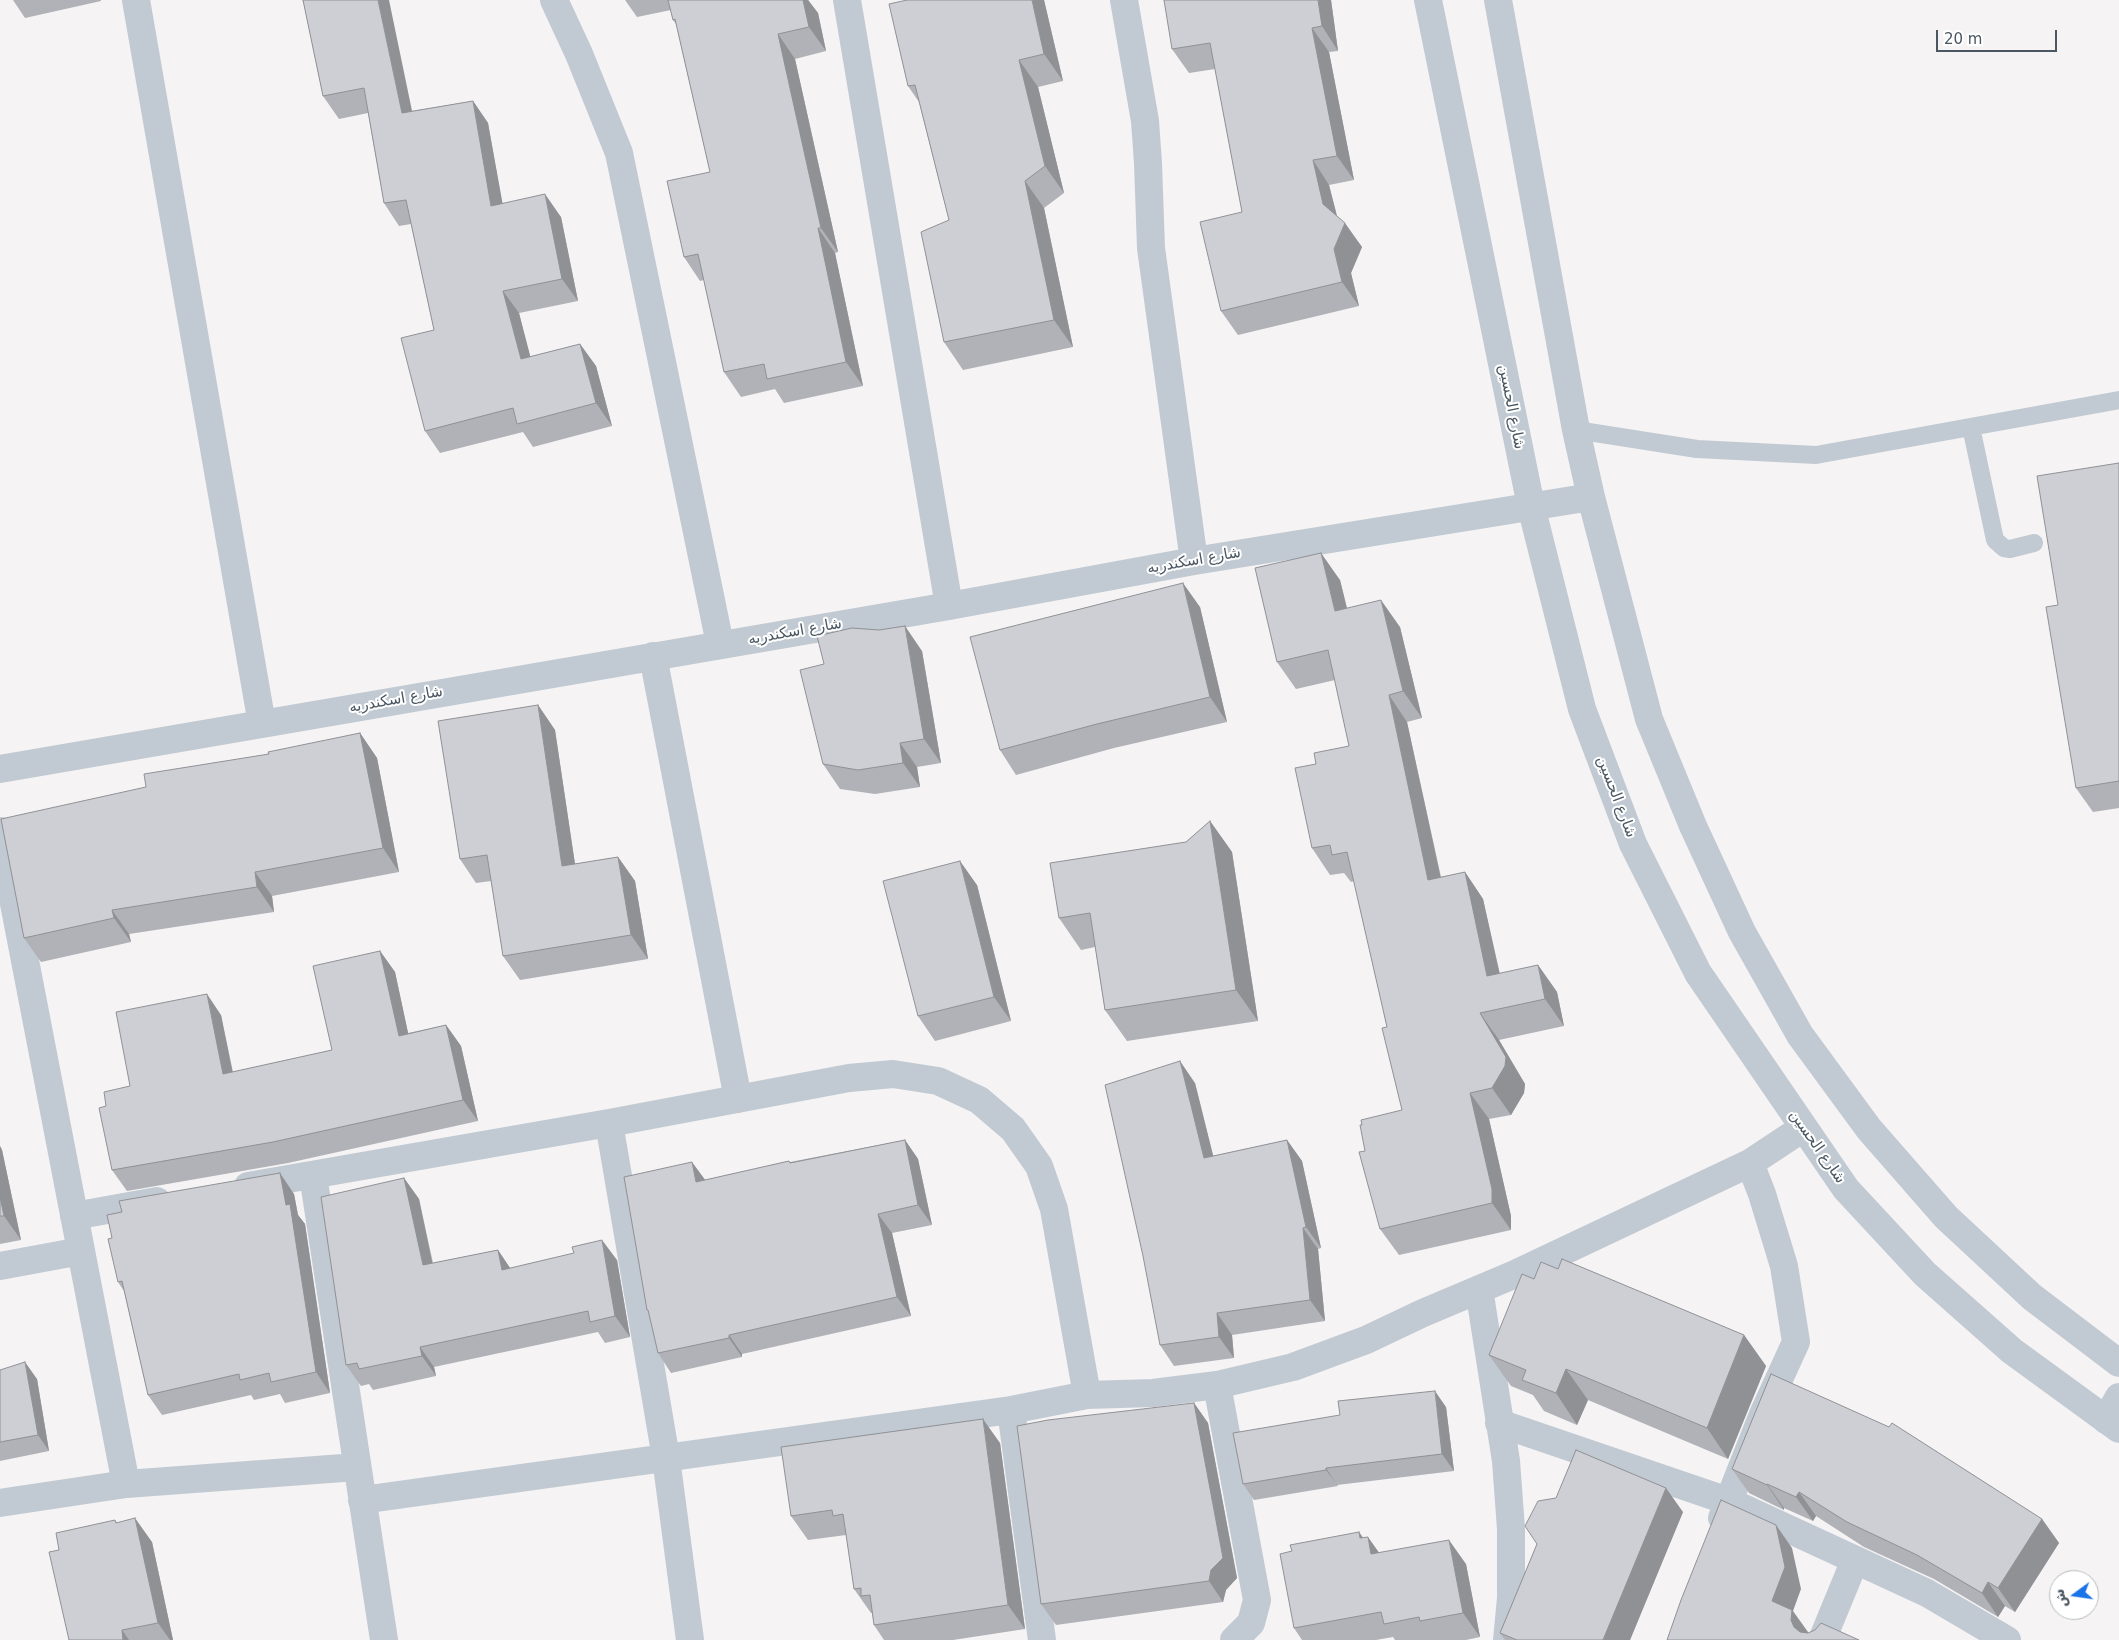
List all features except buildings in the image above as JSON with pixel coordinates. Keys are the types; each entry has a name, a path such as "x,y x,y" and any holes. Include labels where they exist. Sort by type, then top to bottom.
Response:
{"street":[{"path":"136,0 262,724"},
{"path":"554,0 580,54 619,153 720,644"},
{"path":"847,0 949,606"},
{"path":"1124,0 1145,121 1151,248 1194,560"},
{"name":"شارع الحسين","path":"1428,0 1531,506 1582,709 1634,844 1698,973 1846,1189 1925,1274 2012,1351 2115,1415"},
{"path":"1498,0 1576,430 1590,497 1649,719 1693,826 1742,932 1800,1035 1869,1129 1946,1217 2032,1297 2119,1364"},
{"name":"شارع اسكندريه","path":"0,770 720,644 949,606 1194,560 1590,497"},
{"path":"653,656 738,1099"},
{"path":"0,831 126,1484"},
{"path":"227,1190 609,1123 849,1078 893,1074 938,1081 979,1100 1013,1129 1039,1166 1054,1208 1087,1395"},
{"path":"609,1123 666,1458 690,1640"},
{"path":"362,1500 1011,1410 1087,1395 1153,1394 1217,1385 1293,1367 1366,1340 1423,1313 1513,1275 1750,1163 1803,1128"},
{"path":"1711,1544 1764,1412 1796,1342 1784,1266 1762,1194 1750,1163"},
{"path":"313,1175 384,1640"},
{"path":"74,1216 179,1198"},
{"path":"0,1266 81,1251"},
{"path":"1479,1289 1506,1461 1511,1529 1507,1640"},
{"path":"1217,1385 1257,1600 1251,1622 1234,1640"},
{"path":"1011,1410 1042,1640"},
{"path":"1499,1423 1728,1501 1927,1593 2007,1640"},
{"path":"0,1503 126,1484 357,1467"},
{"path":"1822,1640 1855,1560"}],"lane":[{"path":"1576,430 1697,449 1816,455 2119,400"},
{"path":"1972,427 1995,540 2004,548 2010,549 2034,543"}]}
